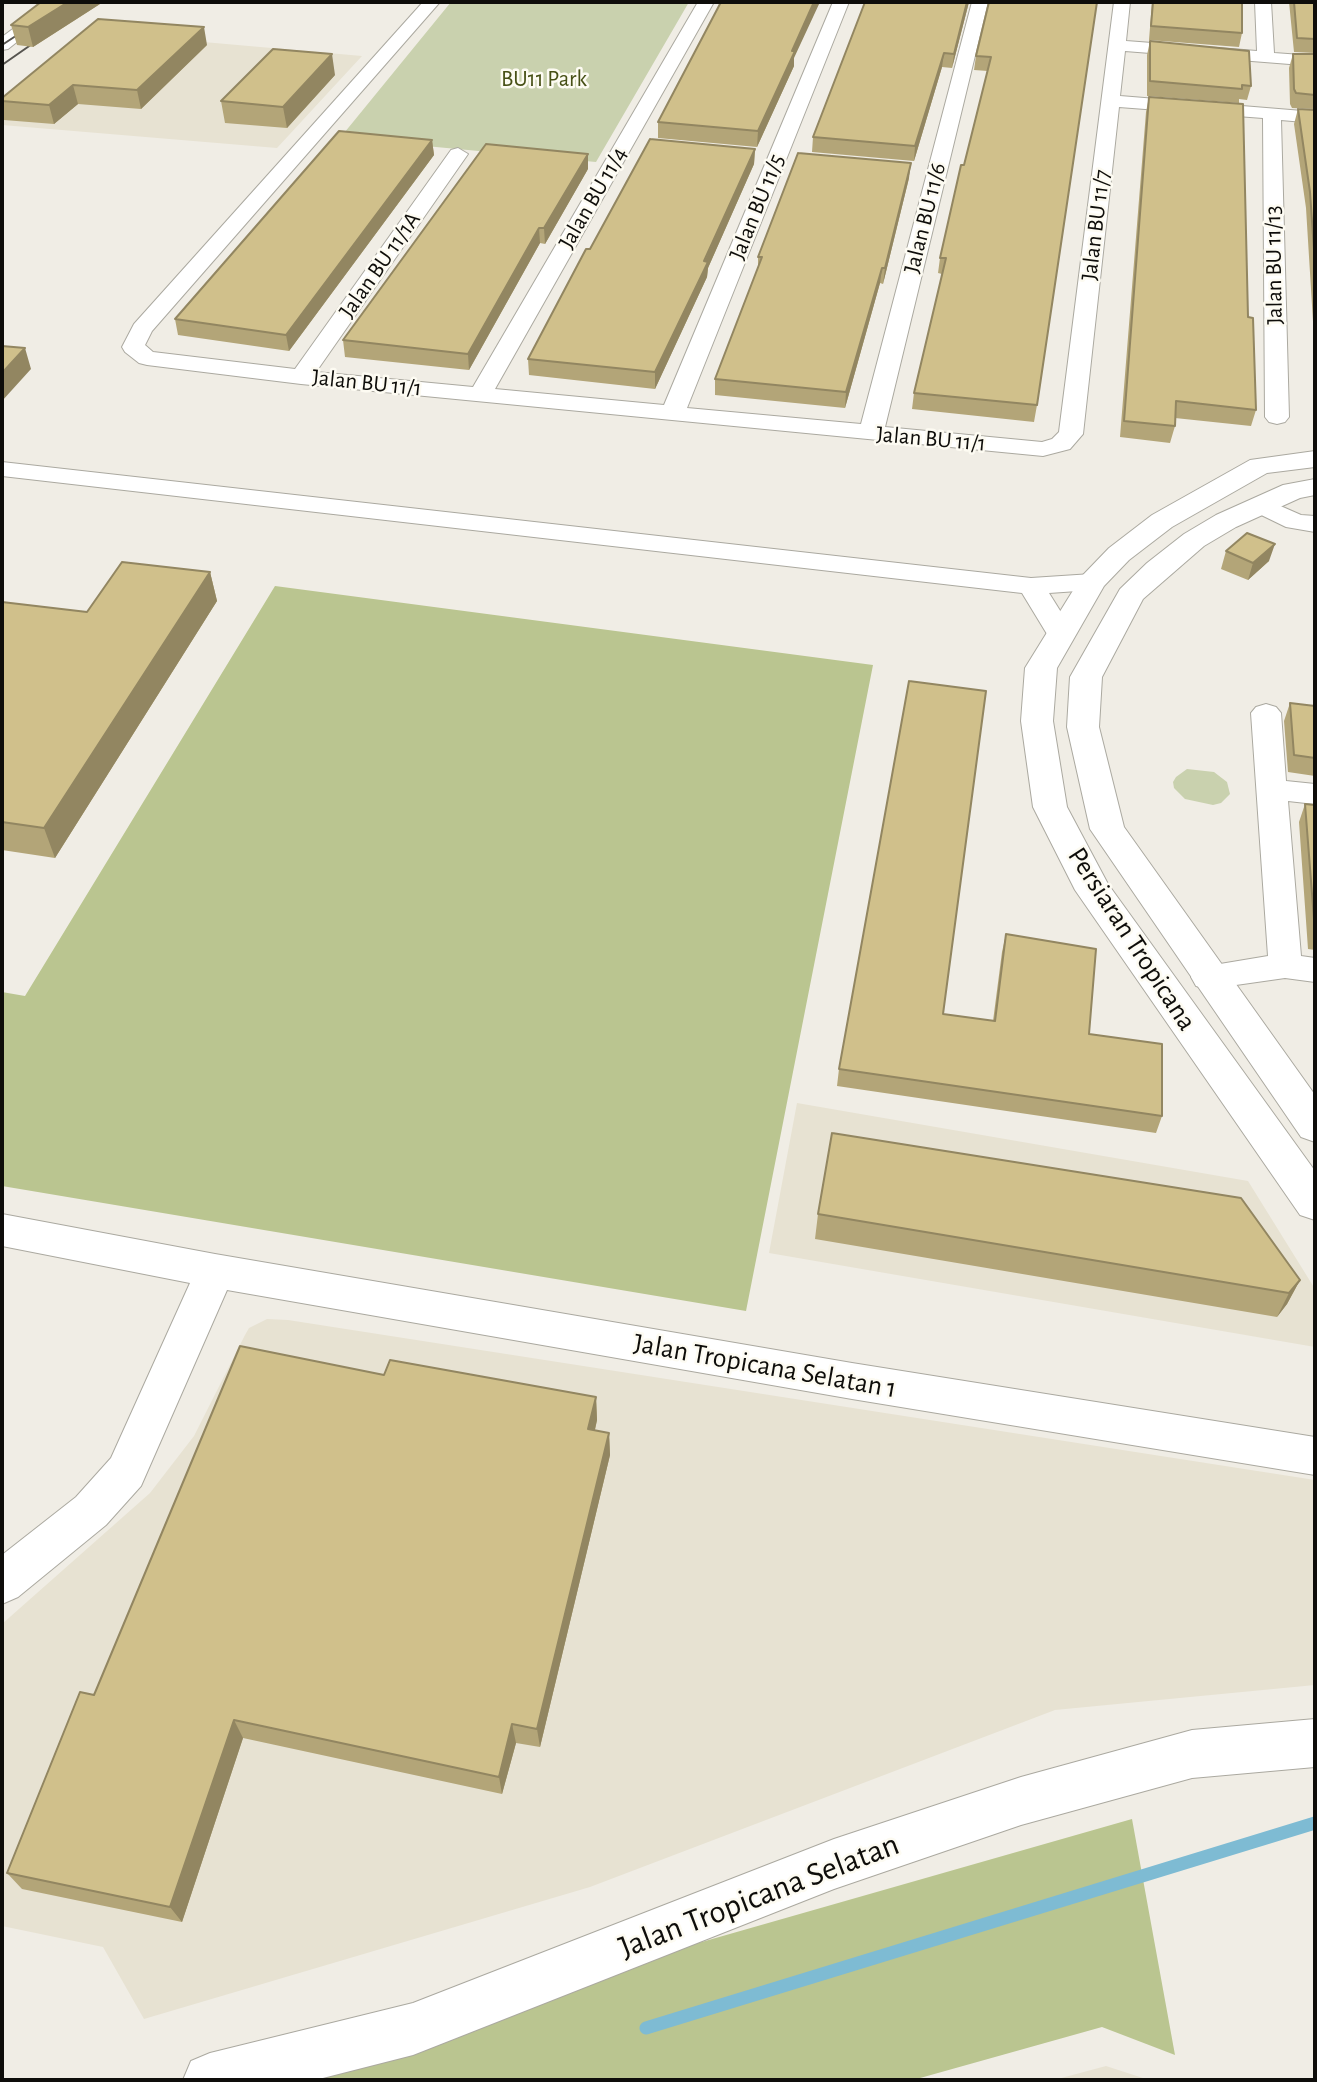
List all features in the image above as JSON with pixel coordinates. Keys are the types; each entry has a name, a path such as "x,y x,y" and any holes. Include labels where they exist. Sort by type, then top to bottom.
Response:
{"main road":[{"name":"Persiaran Tropicana","path":"1315,459 1260,466 1163,521 1119,554 1092,582 1041,668 1037,721 1050,807 1093,890 1315,1203"},
{"path":"1260,466 1263,481 1304,489"},
{"name":"Persiaran Tropicana","path":"1304,489 1255,507 1194,540 1157,569 1130,595 1086,677 1083,727 1107,829 1208,977 1315,1126"},
{"path":"1211,493 1240,498 1255,507"}],"street":[{"path":"2,36 45,2"},
{"path":"2,45 59,2"},
{"name":"Jalan BU 11/1","path":"432,2 142,329 133,347 146,358 301,377 871,433 1042,449 1060,444"},
{"name":"Jalan BU 11/4","path":"480,394 706,2"},
{"name":"Jalan BU 11/5","path":"673,412 841,2"},
{"name":"Jalan BU 11/6","path":"871,433 930,172 980,2"},
{"name":"Jalan BU 11/7","path":"1060,444 1071,434 1122,2"},
{"path":"1263,2 1266,57"},
{"path":"1117,45 1315,61"},
{"path":"1110,101 1315,117"},
{"name":"Jalan BU 11/13","path":"1272,113 1277,417"},
{"path":"624,143 652,145"},
{"name":"Jalan BU 11/1A","path":"301,377 458,154"},
{"path":"2,470 1031,586 1092,582"},
{"path":"1255,507 1295,522 1315,524"},
{"path":"1031,586 1060,633"},
{"path":"1208,977 1300,968 1271,789 1266,713"},
{"path":"1271,789 1315,794"},
{"name":"Jalan Tropicana Selatan 1","path":"2,1230 215,1271 852,1381 1315,1455"},
{"path":"2,1582 91,1511 126,1472 215,1271"},
{"name":"Jalan Tropicana Selatan","path":"210,2080 413,2029 834,1864 1021,1801 1192,1754 1315,1743"}],"shaded area":[{"path":"113,34 362,56 277,148 2,125 2,116"},
{"path":"797,1103 1248,1181 1315,1289 1315,1347 769,1253"},
{"path":"267,1319 288,1320 1315,1480 1315,1685 1055,1710 590,1887 144,2019 103,1947 2,1926 2,1624 150,1493 194,1436 249,1328"},
{"path":"1106,2066 1149,2080 1054,2080"}],"green space":[{"name":"BU11 Park","path":"451,2 689,2 596,162 340,138"},
{"path":"275,586 873,665 746,1311 2,1186 2,992 25,996"},
{"path":"1187,769 1214,772 1227,782 1230,794 1221,803 1213,805 1185,799 1174,788 1173,782"},
{"path":"1132,1819 1175,2055 1102,2027 913,2080 219,2080"}],"building":[{"path":"41,2 68,2 28,27 11,25"},
{"path":"721,2 814,2 758,131 658,122"},
{"path":"865,2 967,2 954,54 944,53 915,146 813,137"},
{"path":"989,2 1097,2 1037,405 914,393 946,258 940,258 961,165 964,165 991,57 976,56"},
{"path":"1153,2 1242,2 1242,33 1151,26"},
{"path":"1294,2 1315,2 1315,39 1297,38"},
{"path":"98,19 204,27 137,90 73,85 49,105 2,101 2,98"},
{"path":"1150,41 1249,51 1251,86 1242,85 1242,89 1150,81"},
{"path":"273,49 332,54 283,107 221,101"},
{"path":"1293,54 1315,54 1315,95 1296,93"},
{"path":"1149,97 1243,104 1248,317 1253,318 1256,410 1176,401 1175,426 1124,421"},
{"path":"1298,109 1315,110 1315,265 1310,192"},
{"path":"339,131 432,140 286,335 175,319"},
{"path":"650,139 755,149 704,261 708,262 655,372 528,359 586,249 590,249"},
{"path":"486,144 588,154 544,228 539,228 468,354 343,340"},
{"path":"798,153 911,163 885,268 882,268 846,392 715,379"},
{"path":"2,346 25,348 2,373"},
{"path":"1247,533 1275,544 1253,563 1226,551"},
{"path":"122,562 210,572 44,828 2,822 2,602 87,612"},
{"path":"909,681 986,691 943,1014 995,1021 1006,934 1096,949 1089,1034 1162,1044 1162,1116 839,1069"},
{"path":"1290,703 1315,706 1315,758 1294,755"},
{"path":"1305,804 1315,805 1315,932"},
{"path":"832,1133 1241,1198 1300,1280 1289,1293 818,1214"},
{"path":"240,1346 384,1375 390,1360 596,1397 588,1429 609,1433 537,1729 512,1724 499,1777 234,1720 170,1907 7,1873 80,1692 94,1695"}],"waterway":[{"path":"646,2028 1315,1823"}],"tram line":[{"path":"2,45 31,26"},
{"path":"2,65 45,35"}]}
